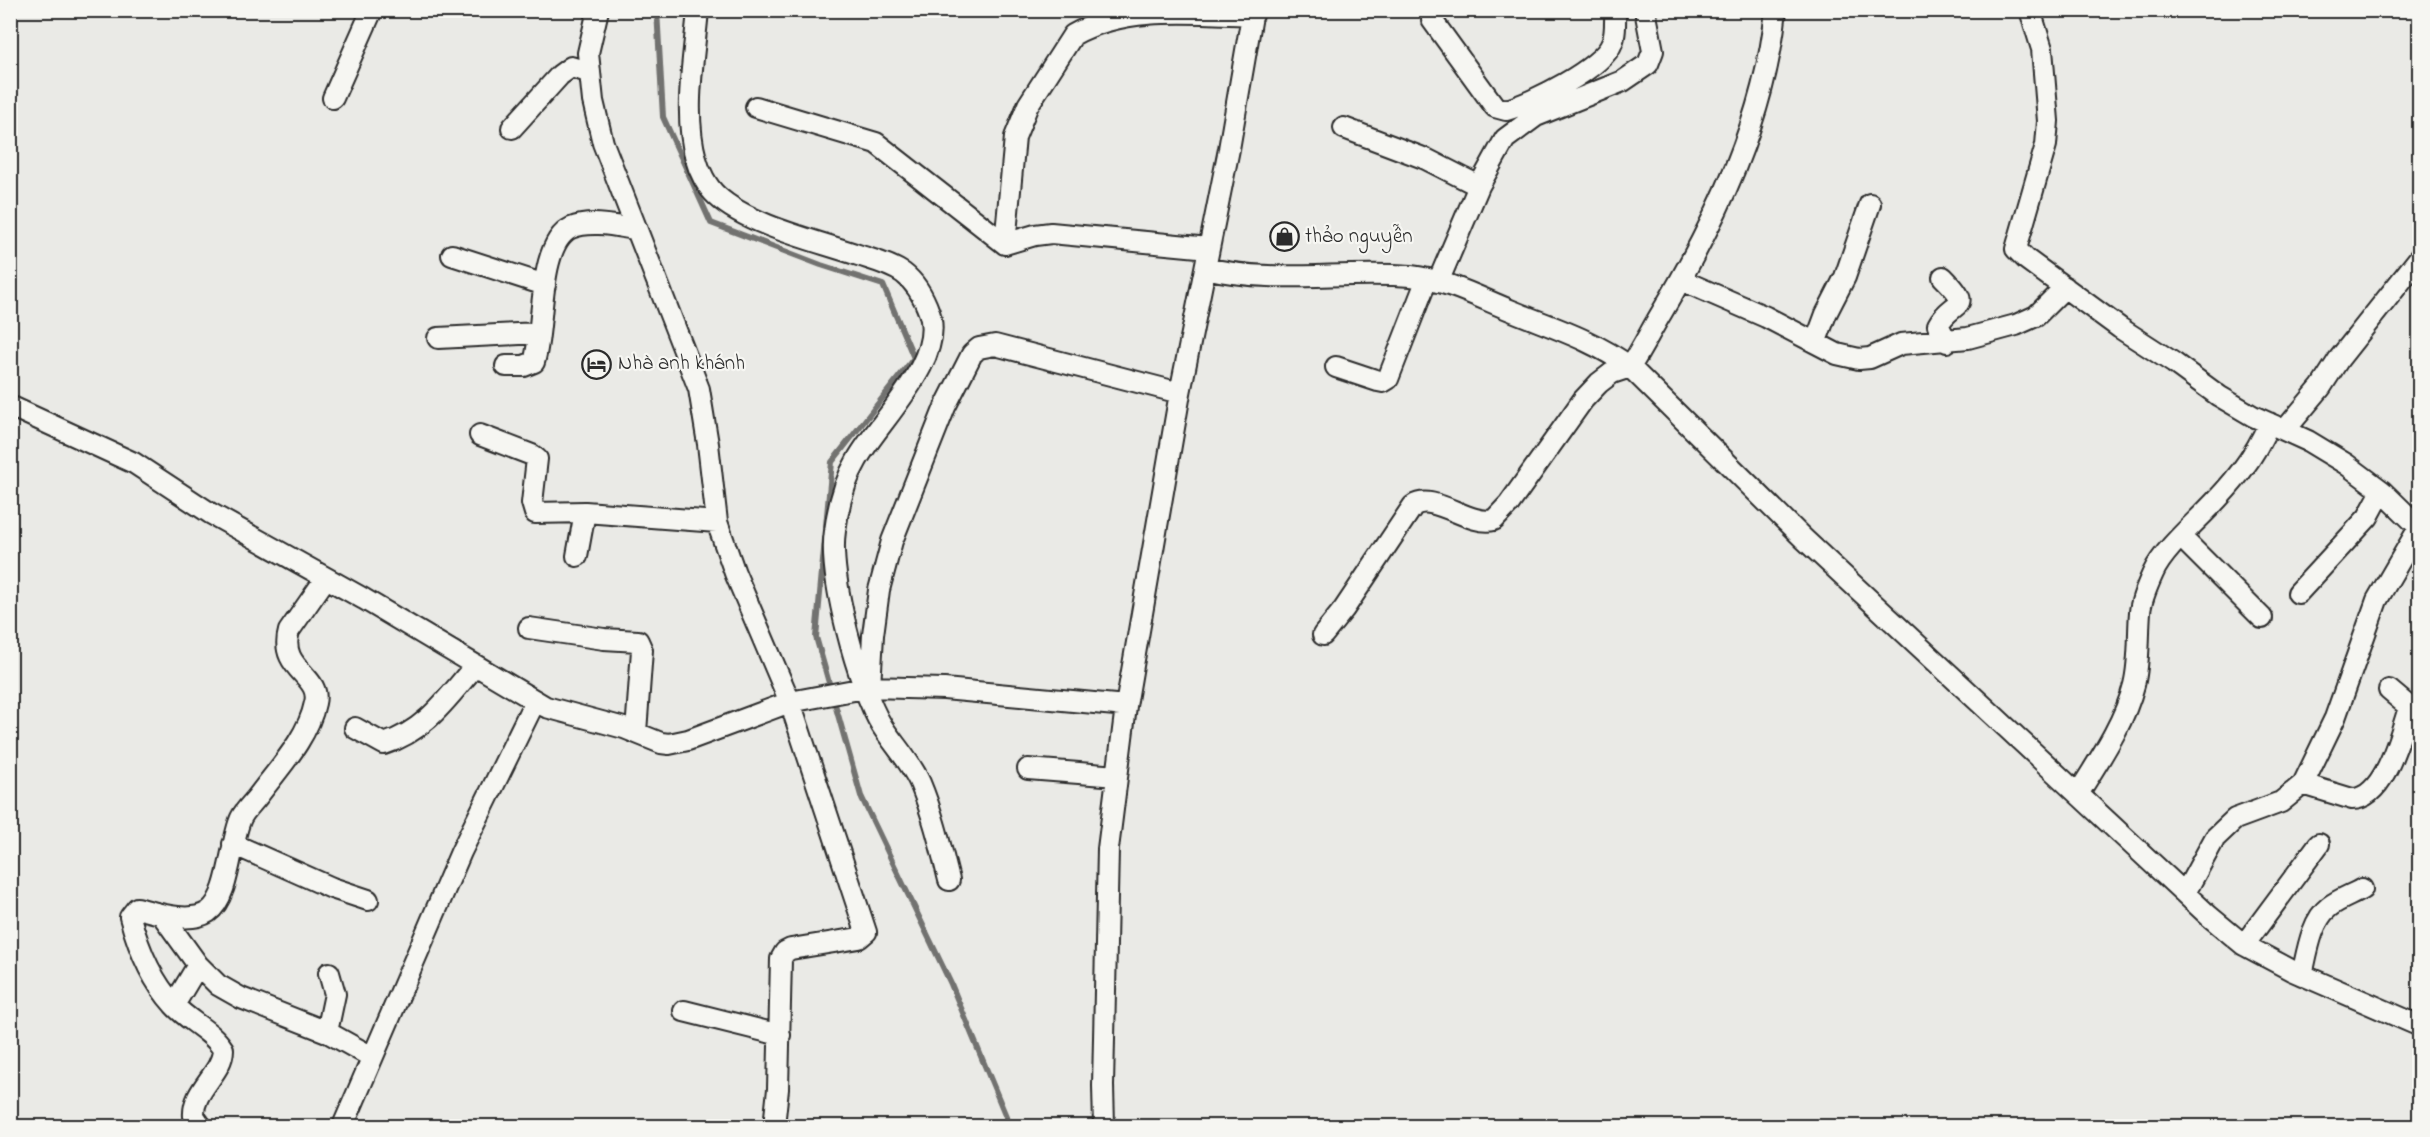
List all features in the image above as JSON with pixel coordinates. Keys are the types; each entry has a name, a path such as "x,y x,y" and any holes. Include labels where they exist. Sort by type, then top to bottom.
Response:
{"street":[{"path":"333,98 372,10"},
{"path":"598,10 589,42 588,72 603,142 699,389 717,522 735,573 798,700 866,932 859,938 791,949 785,952 780,964 780,1035 774,1126"},
{"path":"698,10 691,98 691,138 696,161 705,180 716,195 752,218 904,273 924,299 930,315 932,342 924,362 856,461 845,486 837,514 834,537 837,588 861,688 881,724 919,782 949,880"},
{"path":"1432,20 1495,107 1506,110 1570,80 1604,57 1613,43 1616,10"},
{"path":"1336,367 1378,381 1383,382 1388,379 1432,280 1505,139 1522,124 1554,108 1623,81 1648,64 1653,51 1645,10"},
{"path":"1323,635 1350,601 1413,506 1425,502 1482,521 1494,520 1509,504 1583,400 1612,373 1630,367 1681,280 1732,176 1761,98 1776,10"},
{"path":"2031,10 2042,49 2048,122 2046,145 2016,249 2026,259 2120,328 2175,363 2219,396 2336,459 2382,491 2419,528 2377,600 2335,718 2303,784 2281,802 2235,819 2215,838 2185,893"},
{"path":"1005,244 1015,137 1028,105 1072,35 1090,27 1142,14 1253,13 1206,268 1180,393 1126,706 1108,849 1104,1126"},
{"path":"512,128 560,75 571,67 588,72"},
{"path":"756,107 876,143 1005,244"},
{"path":"1344,128 1426,159 1479,186"},
{"path":"1816,342 1826,314 1845,277 1870,204"},
{"path":"506,366 532,365 536,357 545,285 554,249 560,237 573,227 598,225 635,229"},
{"path":"1005,244 1035,235 1059,233 1209,248"},
{"path":"452,255 545,285"},
{"path":"2078,794 2099,761 2127,704 2134,683 2140,610 2154,571 2247,463 2261,443 2321,387 2339,359 2420,258"},
{"path":"1206,268 1258,277 1376,275 1432,280 1555,327 1607,351 1630,367 1804,539 2209,916 2244,945 2302,975 2420,1026"},
{"path":"1943,277 1958,293 1960,299 1957,307 1938,325 1947,342"},
{"path":"1681,280 1766,317 1837,354 1859,359 1870,358 1901,344 1947,342 2016,325 2036,316 2065,287"},
{"path":"438,338 539,333"},
{"path":"861,688 873,635 879,590 900,516 945,407 972,354 979,348 995,345 1180,393"},
{"path":"10,406 134,463 185,498 535,701 558,711 636,732 661,743 677,743 798,700 861,688 944,689 1126,706"},
{"path":"480,435 537,459 532,503 535,513 585,512 717,522"},
{"path":"2298,593 2368,517 2382,491"},
{"path":"577,556 585,512"},
{"path":"2181,537 2262,618"},
{"path":"201,1126 194,1116 195,1104 222,1058 223,1049 174,1005 157,981 143,954 130,916 137,908 162,915 198,916 214,907 224,885 233,844 245,811 297,741 315,704 316,694 313,686 290,658 286,645 289,631 326,578"},
{"path":"529,628 604,639 638,641 642,650 636,732"},
{"path":"355,728 384,744 410,732 431,718 446,704 475,666"},
{"path":"2303,784 2352,799 2360,799 2368,793 2388,769 2408,711 2409,705 2389,690"},
{"path":"343,1126 461,852 535,701"},
{"path":"1028,769 1118,776"},
{"path":"233,844 332,888 368,900"},
{"path":"2244,945 2319,844"},
{"path":"2302,975 2310,940 2320,917 2329,907 2362,889"},
{"path":"162,915 208,977 235,995 327,1032 372,1057"},
{"path":"174,1005 198,965"},
{"path":"327,1032 335,994 329,973"},
{"path":"684,1011 780,1035"}],"waterway":[{"path":"657,10 663,117 711,223 821,265 883,285 914,358 832,462 826,526"},
{"path":"825,539 816,637 861,796 951,984 1010,1126"}],"place":[{"name":"thảo nguyễn","path":"1284,237"},
{"name":"Nhà anh khánh","path":"597,364"}]}
